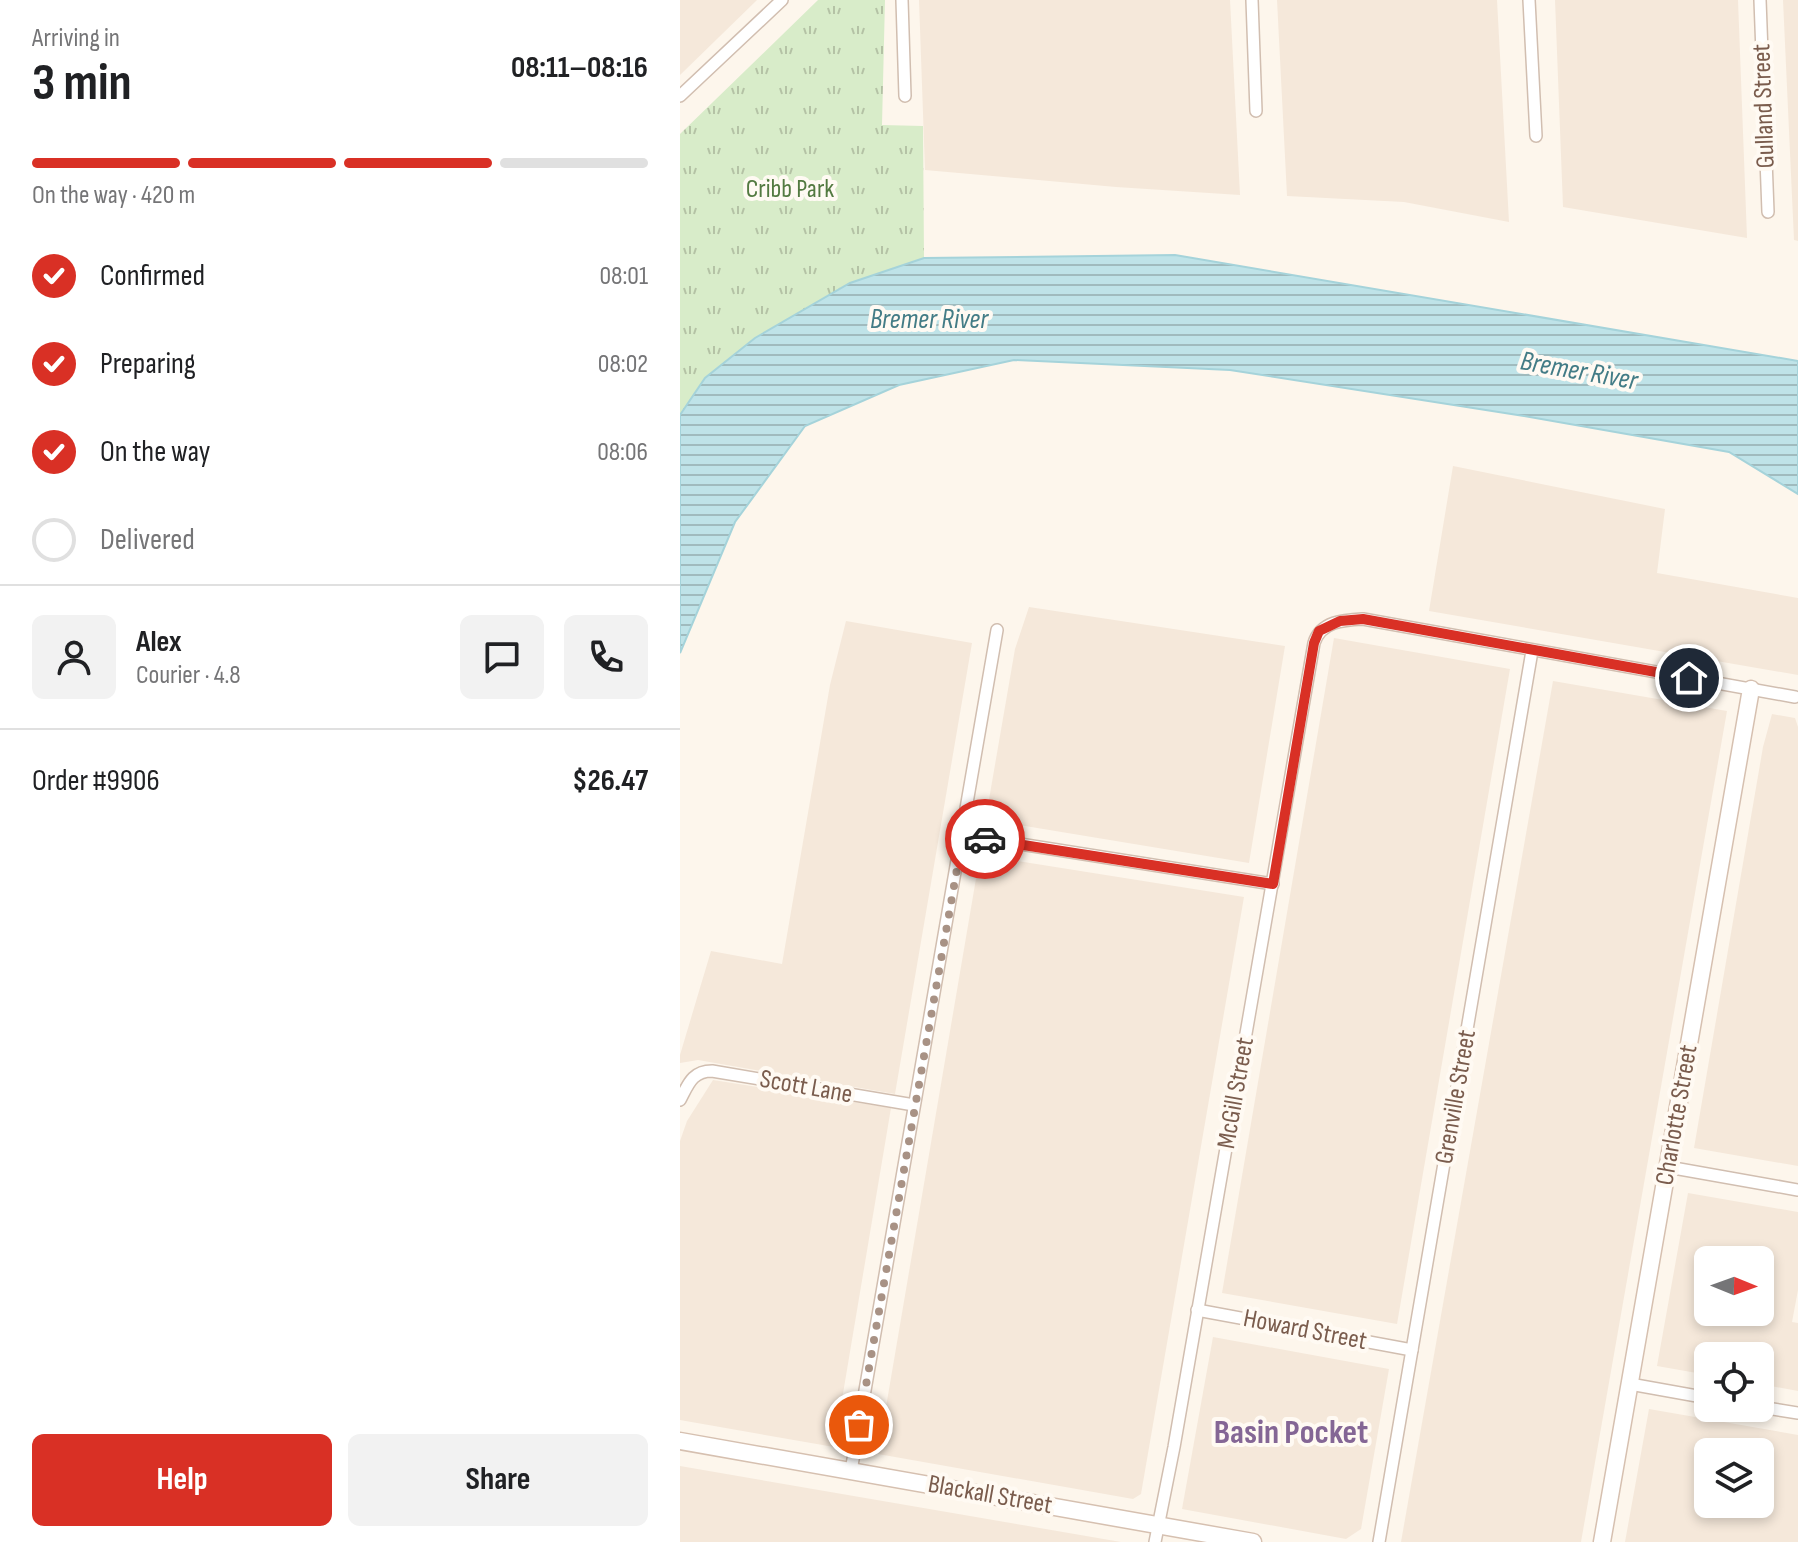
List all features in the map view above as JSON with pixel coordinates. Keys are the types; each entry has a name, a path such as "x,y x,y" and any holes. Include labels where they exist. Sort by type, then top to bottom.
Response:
{"street":[{"path":"680,96 782,0"},
{"path":"902,0 905,96"},
{"path":"1252,0 1256,111"},
{"path":"1529,0 1536,136"},
{"name":"Gulland Street","path":"1760,0 1768,212"},
{"name":"McGill Street","path":"1155,1542 1314,643 1319,631 1340,621 1363,619 1532,651"},
{"path":"851,1471 997,630"},
{"path":"1532,651 1795,697"},
{"name":"Grenville Street","path":"1379,1542 1532,651"},
{"name":"Charlotte Street","path":"1602,1542 1751,689"},
{"path":"963,835 1273,884"},
{"name":"Scott Lane","path":"680,1100 697,1073 712,1071 914,1105"},
{"path":"1668,1167 1798,1190"},
{"name":"Howard Street","path":"1197,1310 1412,1350"},
{"path":"1630,1384 1694,1395"},
{"path":"1774,1409 1798,1413"},
{"name":"Blackall Street","path":"680,1441 1253,1542"}],"shaded area":[{"path":"680,0 757,0 680,75"},
{"path":"919,0 1230,0 1240,195 925,170"},
{"path":"1277,0 1497,0 1509,222 1404,202 1287,196"},
{"path":"1555,0 1738,0 1747,238 1563,207"},
{"path":"1783,0 1798,0 1798,241 1794,240"},
{"path":"1453,466 1665,509 1657,573 1798,598 1798,675 1429,611"},
{"path":"1029,607 1285,646 1249,863 994,821 987,811 1015,649"},
{"path":"846,621 972,643 895,1094 698,1060 680,1063 711,951 782,964 830,685"},
{"path":"1334,638 1510,669 1397,1324 1222,1293"},
{"path":"1553,681 1727,711 1581,1542 1401,1542"},
{"path":"1772,714 1795,718 1798,727 1798,1166 1694,1148 1763,747"},
{"path":"986,856 1244,897 1141,1494 1133,1499 878,1454 979,861"},
{"path":"713,1080 891,1108 834,1447 680,1420 680,1141 687,1121"},
{"path":"1688,1193 1798,1212 1798,1290 1792,1322 1798,1323 1798,1391 1774,1387 1774,1342 1694,1342 1694,1373 1657,1366"},
{"path":"1213,1337 1389,1369 1361,1529 1346,1539 1182,1509"},
{"path":"1649,1409 1694,1417 1694,1422 1724,1422 1798,1435 1798,1542 1625,1542"},
{"path":"680,1466 1121,1542 680,1542"}],"green space":[{"name":"Cribb Park","path":"818,0 885,0 882,125 923,126 924,258 850,283 705,378 680,415 680,134"}],"water":[{"name":"Bremer River","path":"1175,255 1798,361 1798,494 1729,452 1524,416 1230,370 1014,360 899,385 805,426 735,522 680,653 680,415 705,378 755,338 850,283 924,258"}],"way so far":[{"path":"859,1425 963,835 985,839"}],"district":[{"name":"Basin Pocket","path":"1291,1432"}],"route":[{"path":"985,839 1273,884 1314,643 1319,631 1340,621 1363,619 1689,678"}]}
